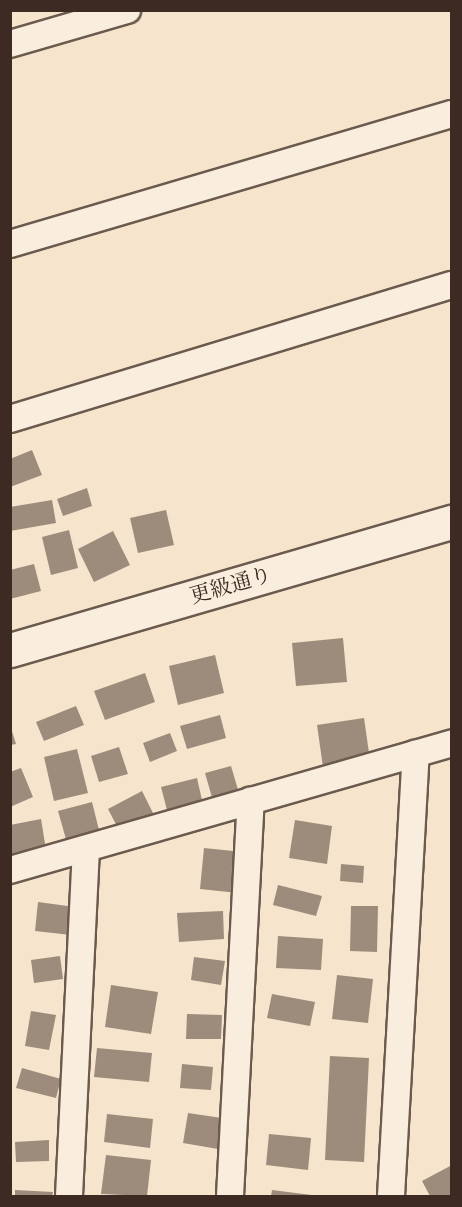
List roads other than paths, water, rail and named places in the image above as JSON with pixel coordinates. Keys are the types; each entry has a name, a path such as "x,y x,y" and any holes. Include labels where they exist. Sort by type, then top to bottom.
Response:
{"street":[{"path":"10,44 128,10"},
{"path":"10,244 452,114"},
{"path":"10,419 452,285"},
{"name":"更級通り","path":"10,650 452,522"},
{"path":"10,870 452,743"},
{"path":"391,1197 416,754"},
{"path":"230,1197 251,801"},
{"path":"69,1197 86,849"}]}
